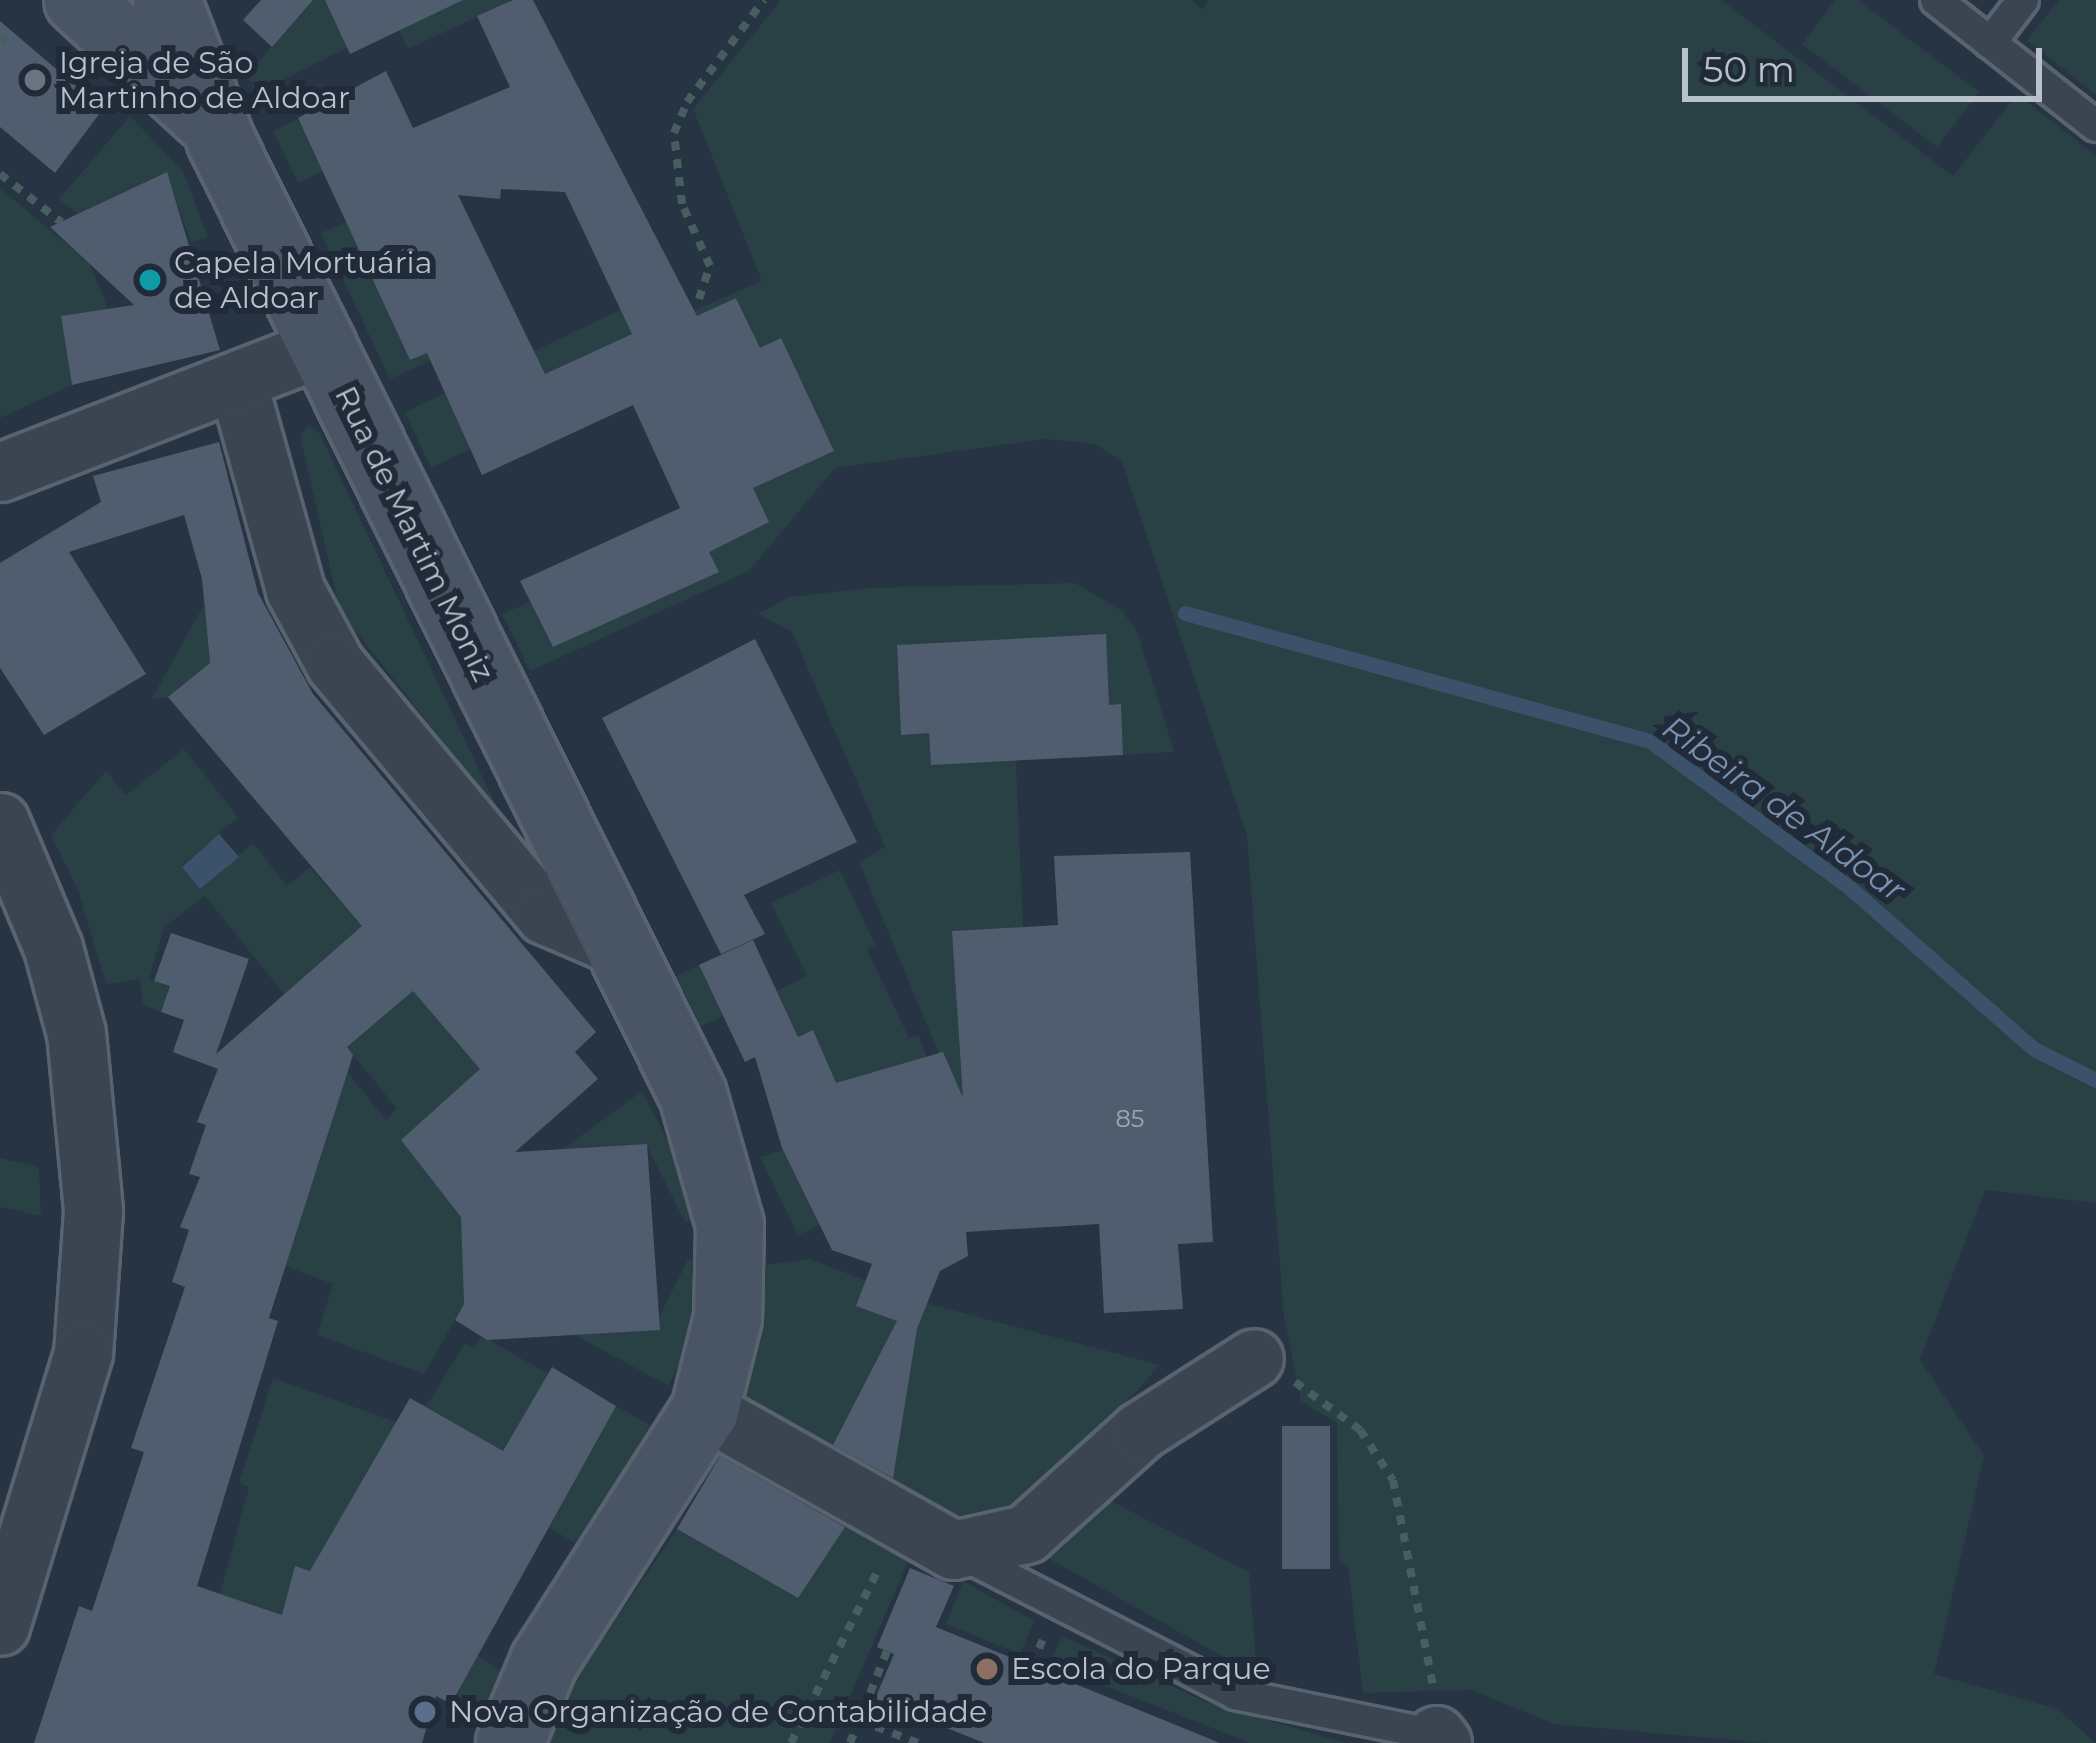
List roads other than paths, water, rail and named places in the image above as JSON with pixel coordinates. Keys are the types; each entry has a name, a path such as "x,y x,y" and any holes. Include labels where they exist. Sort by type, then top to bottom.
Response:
{"street":[{"path":"78,0 214,124"},
{"name":"Rua de Martim Moniz","path":"167,0 214,124 613,944 693,1095 730,1226 728,1318 705,1410 544,1661 510,1743"},
{"path":"0,472 39,451 238,384 322,346"},
{"path":"238,384 295,590 335,664 545,915 613,944"},
{"path":"0,822 53,948 76,1034 93,1211 83,1353 0,1626"},
{"path":"705,1410 952,1550 1026,1534 1140,1431 1254,1358"}],"lane":[{"path":"1936,0 2096,126"},
{"path":"1990,43 2023,0"},
{"path":"952,1550 1235,1694 1439,1739"}],"water":[{"path":"219,834 239,857 200,889 182,867"}],"waterway":[{"name":"Ribeira de Aldoar","path":"1185,613 1650,741 1850,888 2034,1049 2096,1080"}],"place":[{"name":"Igreja de São Martinho de Aldoar","path":"35,80"},
{"name":"Capela Mortuária de Aldoar","path":"150,280"},
{"name":"Escola do Parque","path":"987,1669"},
{"name":"Nova Organização de Contabilidade","path":"425,1712"}]}
